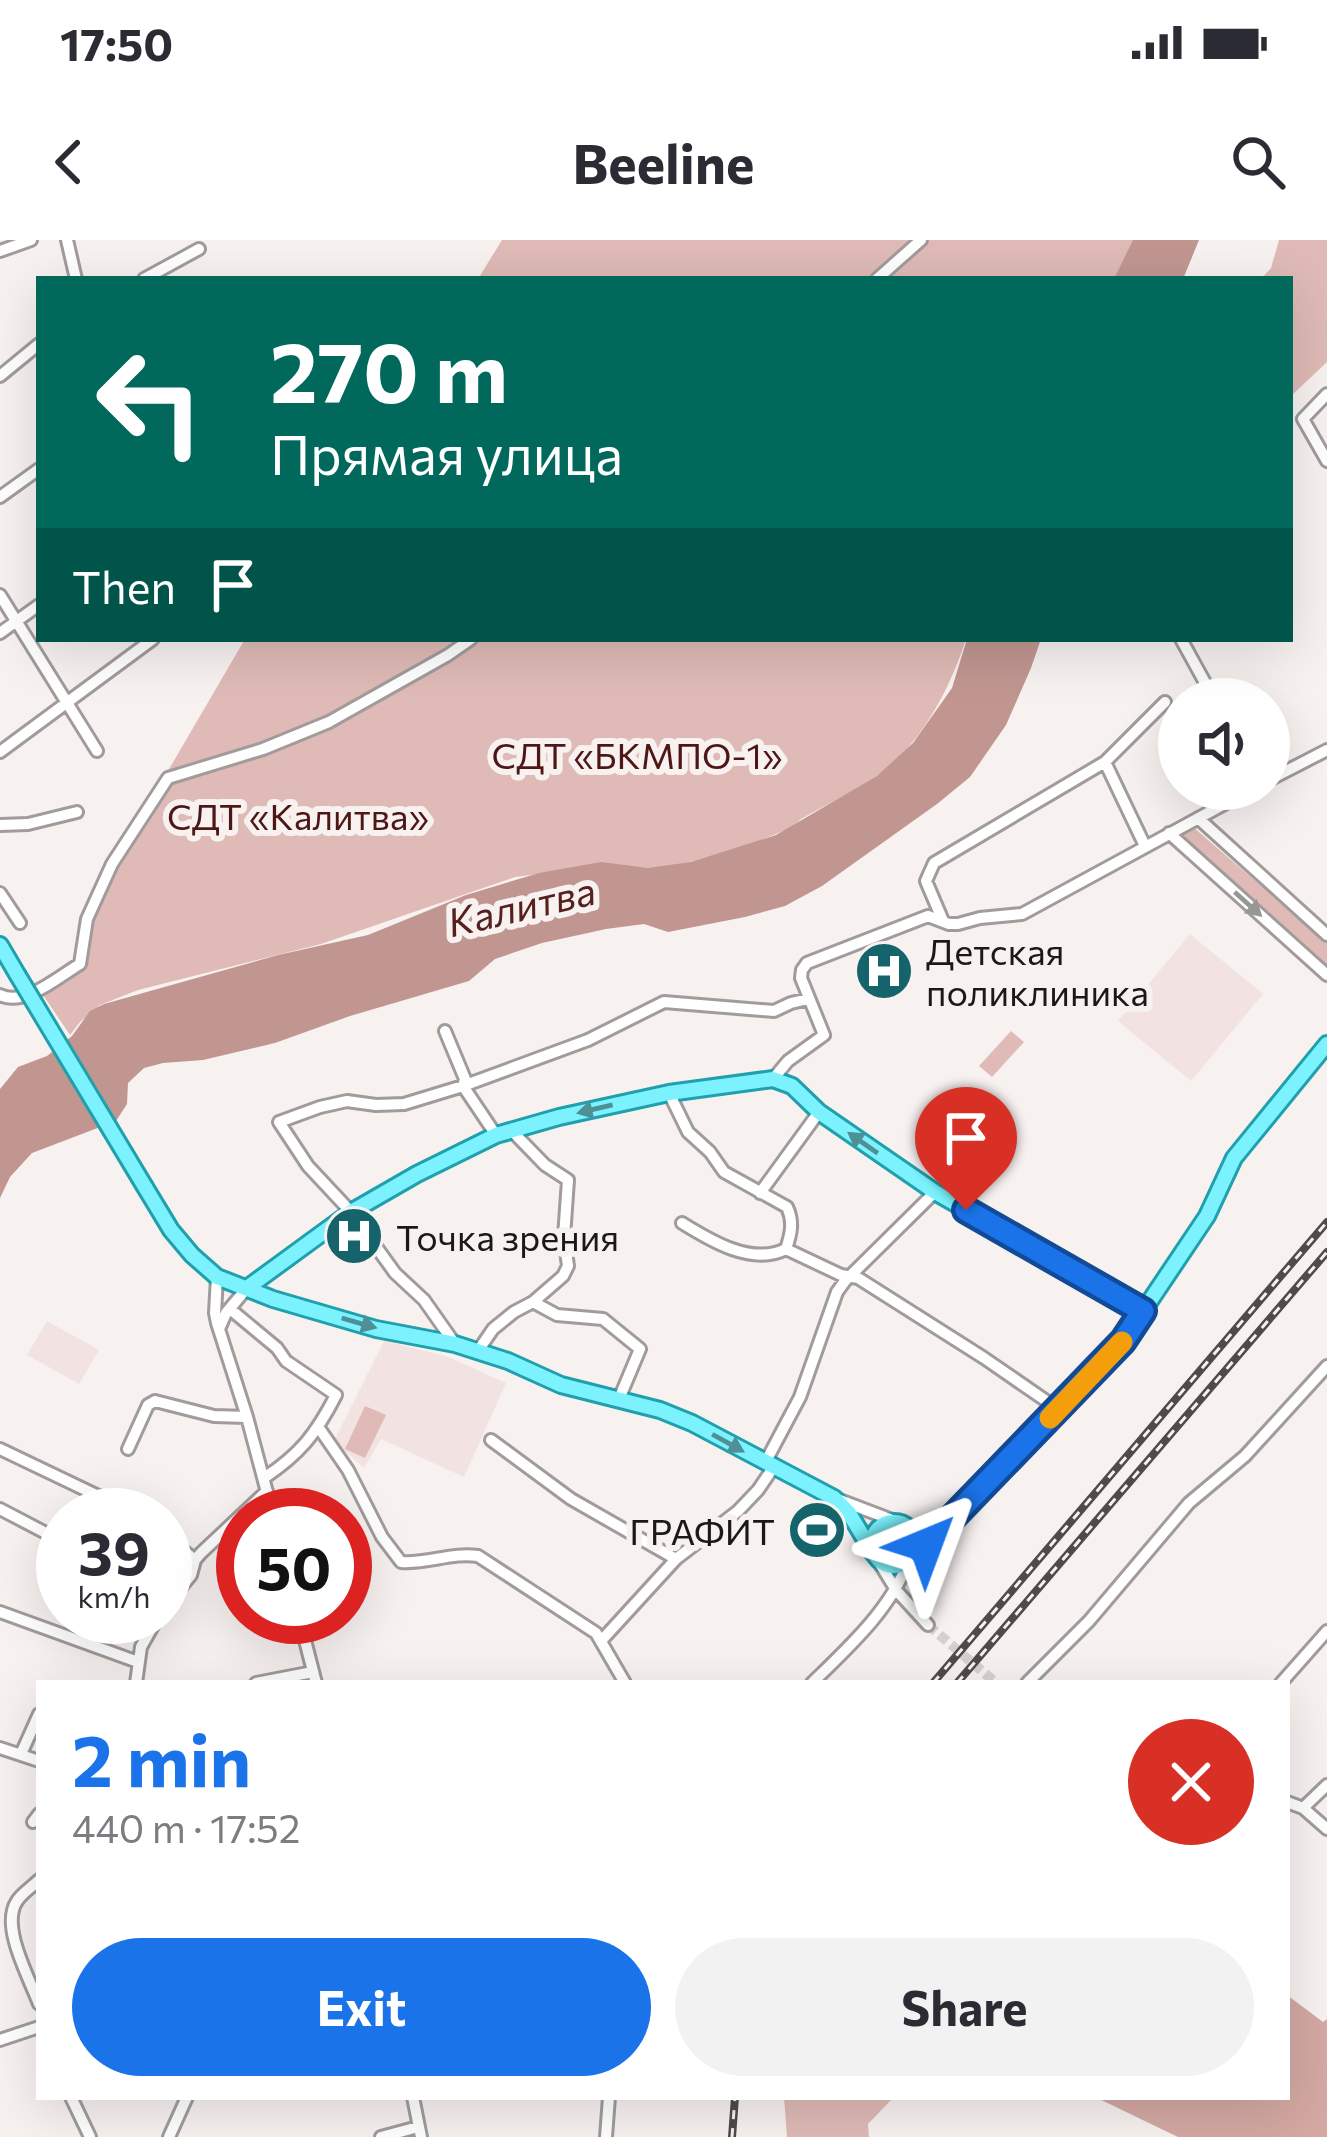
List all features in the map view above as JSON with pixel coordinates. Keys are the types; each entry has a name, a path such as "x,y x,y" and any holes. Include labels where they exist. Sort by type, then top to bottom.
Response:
{"main road":[{"path":"0,945 171,1230 218,1277 270,1298 455,1344 561,1385 660,1410 834,1498 875,1556 892,1566 910,1558 950,1520 1123,1341 1207,1216 1234,1158 1327,1044"},
{"path":"248,1288 351,1212 503,1133 669,1093 773,1079 792,1086 819,1112 935,1192 1143,1311"},
{"path":"875,1556 872,1539 886,1524 921,1531 950,1520"},
{"path":"903,1525 915,1540 910,1558"}],"street":[{"path":"0,251 31,240"},
{"path":"67,240 75,276"},
{"path":"880,276 921,240"},
{"path":"150,276 199,249"},
{"path":"0,376 36,346"},
{"path":"1327,394 1303,418 1327,461"},
{"path":"0,497 36,471"},
{"path":"0,595 97,751"},
{"path":"0,632 36,607"},
{"path":"0,752 149,642"},
{"path":"0,995 18,998 80,964 87,919 112,864 168,778 252,753 329,722 467,642"},
{"path":"1183,642 1202,678"},
{"path":"943,921 926,881 934,863 1105,762 1158,709"},
{"path":"1290,769 1327,750"},
{"path":"1105,762 1145,846"},
{"path":"773,1079 788,1061 824,1035 801,978 807,963 928,916 958,924 1022,914 1213,810"},
{"path":"0,825 28,824 77,812"},
{"path":"1198,818 1327,934"},
{"path":"1169,833 1327,975"},
{"path":"0,893 20,922"},
{"path":"455,1344 424,1300 395,1274 351,1212 308,1166 279,1122 347,1101 404,1104 463,1087 588,1040 664,1002 774,1011 808,999"},
{"path":"445,1031 465,1079 463,1087"},
{"path":"463,1087 503,1133 568,1180 568,1266 563,1276 493,1329 478,1351"},
{"path":"669,1093 688,1132 724,1172 787,1207 792,1217 786,1249 761,1257 711,1241 682,1223"},
{"path":"760,1193 819,1112"},
{"path":"601,1641 676,1559 758,1490 800,1397 837,1292 935,1192"},
{"path":"786,1249 858,1278 1058,1409"},
{"path":"218,1277 215,1313 266,1488"},
{"path":"219,1329 248,1288"},
{"path":"533,1302 556,1315 603,1318 634,1342 640,1349 620,1399"},
{"path":"192,1572 195,1560 319,1428 336,1395 286,1361 230,1309"},
{"path":"1031,1680 1089,1622 1190,1504 1245,1456 1327,1366"},
{"path":"128,1449 154,1401 214,1416 248,1417"},
{"path":"319,1428 401,1562 461,1553 478,1556 596,1633 623,1680"},
{"path":"491,1439 571,1499 676,1559"},
{"path":"0,1449 82,1488"},
{"path":"834,1498 903,1525"},
{"path":"0,1509 36,1528"},
{"path":"875,1556 896,1590 928,1625"},
{"path":"815,1680 896,1590 910,1558"},
{"path":"0,1612 139,1662"},
{"path":"1284,1680 1327,1631"},
{"path":"136,1680 143,1644"},
{"path":"306,1644 314,1678"},
{"path":"21,1754 36,1721"},
{"path":"0,1748 36,1760"},
{"path":"1303,1808 1327,1785"},
{"path":"1290,1803 1327,1829"},
{"path":"36,1883 19,1898 10,1916 36,1996"},
{"path":"0,2040 36,2028"},
{"path":"72,2100 90,2137"},
{"path":"169,2137 186,2100"},
{"path":"381,2137 420,2132 414,2100"},
{"path":"606,2137 609,2100"}],"shaded area":[{"path":"1190,934 1263,994 1191,1081 1118,1021"},
{"path":"47,1321 99,1350 79,1384 27,1355"},
{"path":"384,1341 446,1356 506,1383 464,1477 381,1439 364,1468 334,1441"},
{"path":"1290,1997 1323,2022 1327,2019 1327,2137 1178,2137 1101,2100 1290,2100"}],"green space":[{"path":"502,240 1136,240 1118,276 480,276"},
{"path":"1279,240 1327,240 1327,362 1293,394 1293,276 1264,276"},
{"path":"243,642 965,642 936,707 903,753 870,780 791,828 676,866 515,877 321,944 138,990 100,1005 70,1035 39,989 80,964 85,922"},
{"path":"1193,827 1327,943 1327,966 1179,834"},
{"path":"1011,1031 1024,1042 992,1077 979,1066"},
{"path":"365,1406 386,1415 365,1458 345,1449"},
{"path":"894,1527 906,1532 911,1544 906,1556 894,1561 882,1556 877,1544 882,1532"},
{"path":"784,2100 891,2100 868,2124 869,2137 787,2137"}],"water":[{"path":"1133,240 1199,240 1184,276 1115,276"},
{"name":"Калитва","path":"966,642 1040,642 1006,725 970,777 822,886 785,906 668,932 644,924 542,943 495,959 469,981 275,1043 144,1068 128,1083 127,1104 116,1121 32,1153 10,1177 0,1198 0,1089 18,1067 47,1056 72,1036 90,1011 278,955 368,935 466,895 539,873 601,862 648,868 691,862 776,835 877,776 913,743 952,688"}],"tunnel":[{"path":"928,1625 992,1680"}],"railway":[{"path":"936,1680 1327,1222"},
{"path":"960,1680 1327,1252"},
{"path":"732,2137 735,2100"}],"slow traffic":[{"path":"1050,1418 1122,1342"}],"place":[{"name":"Детская поликлиника","path":"884,971"},
{"name":"Точка зрения","path":"354,1236"},
{"name":"ГРАФИТ","path":"817,1530"}],"route":[{"path":"926,1545 1123,1341 1143,1311 966,1210"}],"park label":[{"name":"СДТ «БКМПО-1»","path":"637,754"},
{"name":"СДТ «Калитва»","path":"298,815"}]}
